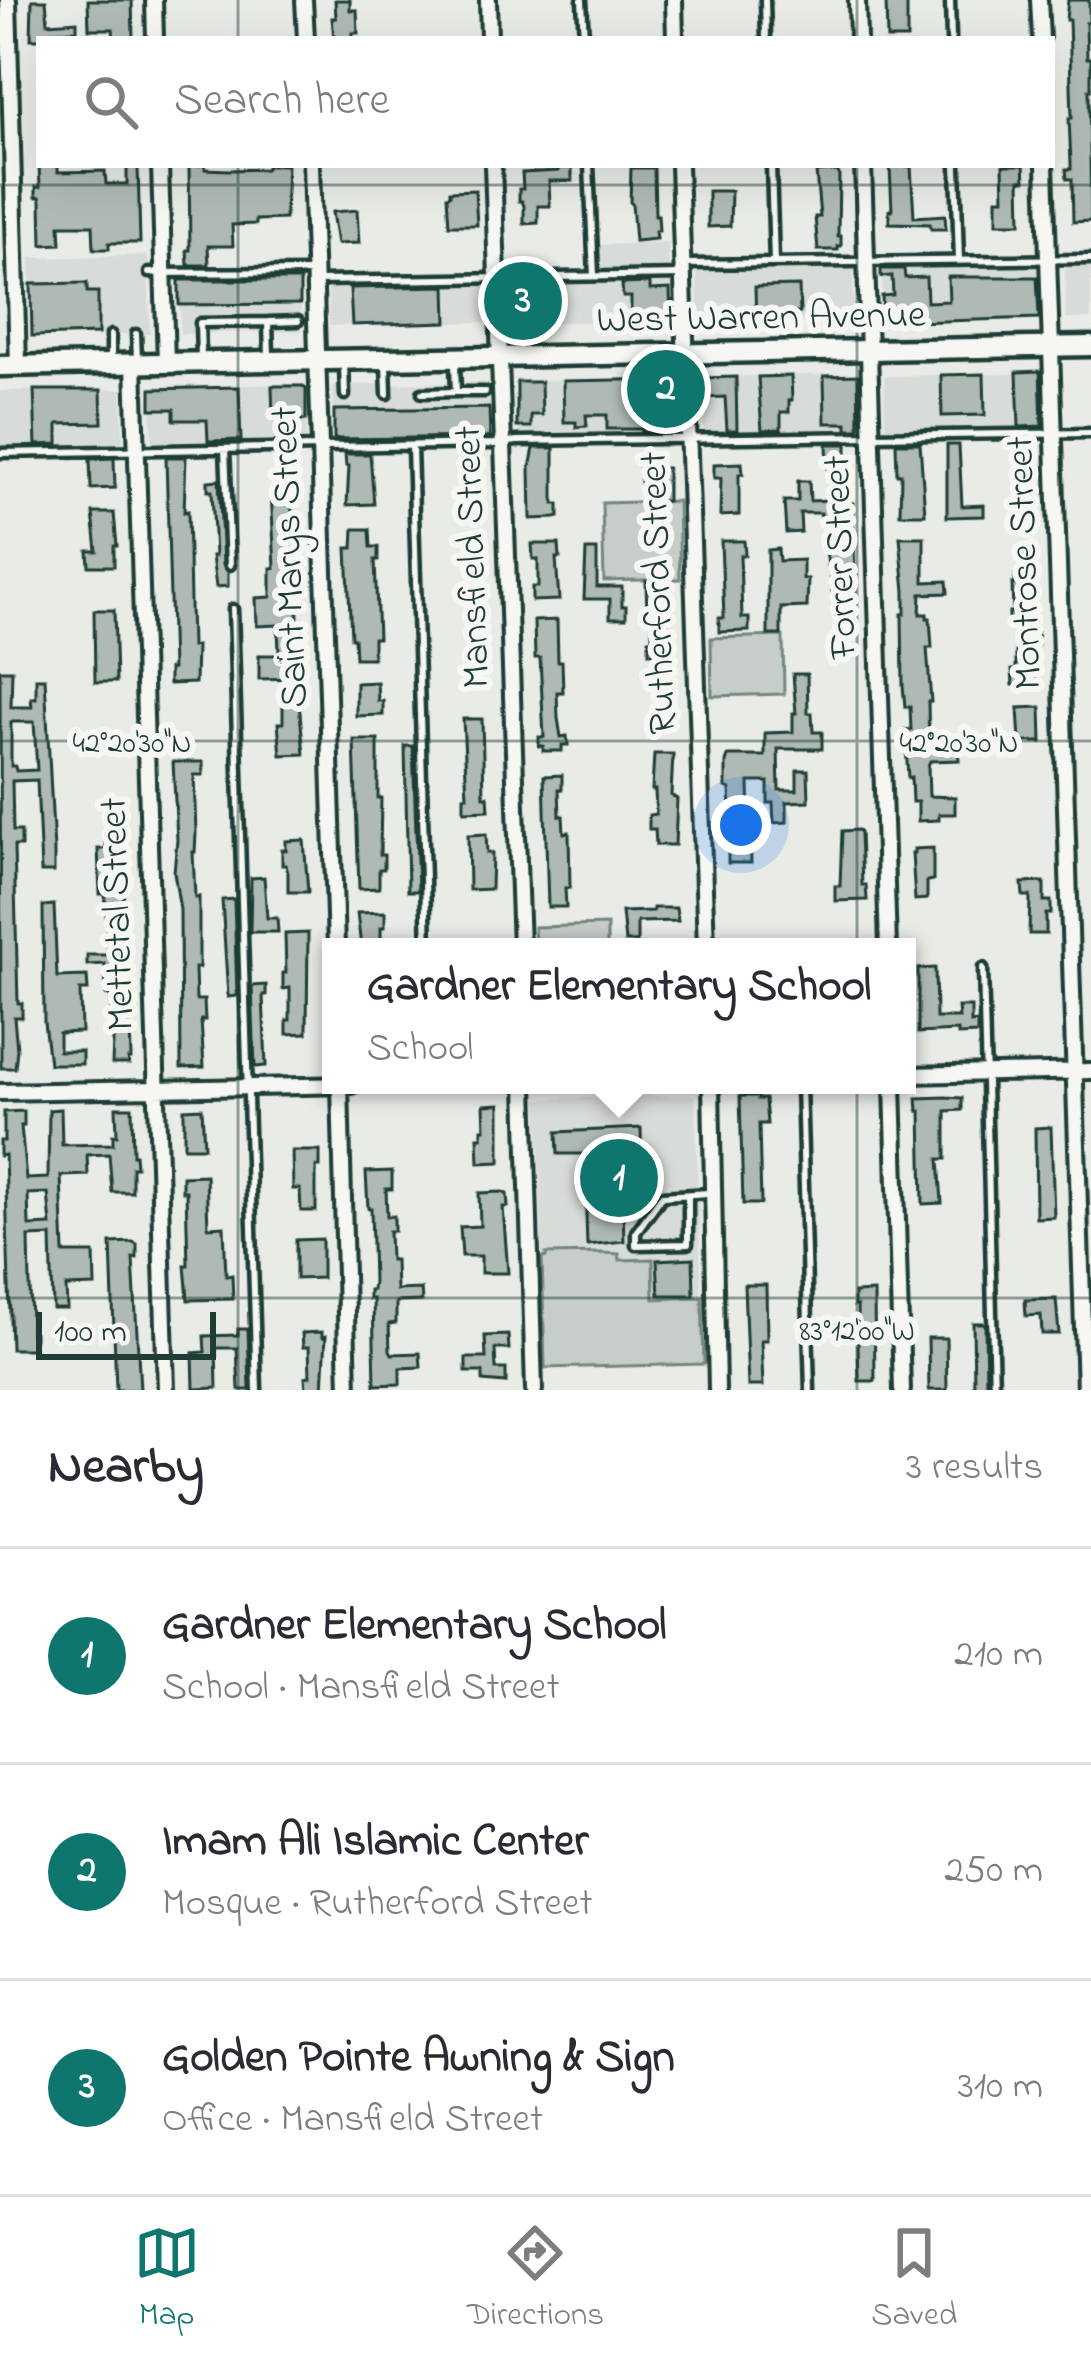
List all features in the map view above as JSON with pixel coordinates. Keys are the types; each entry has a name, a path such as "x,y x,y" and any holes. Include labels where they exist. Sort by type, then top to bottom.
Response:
{"main road":[{"name":"West Warren Avenue","path":"9,366 1091,346"}],"street":[{"path":"8,0 22,275 9,366"},
{"path":"154,0 155,36"},
{"path":"304,0 306,36"},
{"path":"488,0 489,36"},
{"path":"674,0 675,36"},
{"path":"857,0 858,36"},
{"path":"1039,0 1040,36"},
{"path":"160,168 156,274 166,362"},
{"name":"Saint Marys Street","path":"310,168 336,938"},
{"name":"Mansfield Street","path":"494,168 521,938"},
{"name":"Rutherford Street","path":"680,168 706,938"},
{"name":"Forrer Street","path":"863,168 888,938"},
{"name":"Montrose Street","path":"1045,168 1084,1072 1085,1390"},
{"name":"Mettetal Street","path":"135,363 166,1390"},
{"path":"916,1075 1084,1072"},
{"path":"0,1092 322,1085"},
{"path":"340,1094 348,1390"},
{"path":"525,1094 534,1390"},
{"path":"711,1094 717,1390"},
{"path":"893,1094 902,1390"}],"lane":[{"path":"582,0 584,36"},
{"path":"765,0 766,36"},
{"path":"950,0 951,36"},
{"path":"589,168 593,276"},
{"path":"771,168 774,263"},
{"path":"956,168 959,261"},
{"path":"156,274 497,278 774,263 1091,259"},
{"path":"201,362 200,323 298,321"},
{"path":"268,322 269,361"},
{"path":"135,363 136,334"},
{"path":"111,335 112,364"},
{"path":"454,358 456,392"},
{"path":"344,359 345,394"},
{"path":"386,359 388,394"},
{"path":"422,393 485,392"},
{"path":"0,452 1091,434"},
{"path":"412,446 428,938"},
{"path":"226,449 230,565"},
{"path":"233,609 257,1390"},
{"path":"983,968 994,1390"},
{"path":"802,1094 810,1390"},
{"path":"688,1195 688,1244 637,1244 636,1232 662,1196 713,1193"}],"shaded area":[{"path":"668,242 669,269 599,272 598,245"},
{"path":"148,255 150,334 32,337 30,258"},
{"path":"1091,262 1091,319 1066,319 1065,263"},
{"path":"1038,263 1039,319 883,323 882,267"},
{"path":"853,267 854,320 698,324 697,271"},
{"path":"300,274 301,331 180,334 179,277"},
{"path":"671,278 672,319 514,324 513,283"},
{"path":"485,281 486,322 329,326 328,284"},
{"path":"1040,373 1041,429 885,432 884,376"},
{"path":"858,374 859,433 704,435 703,377"},
{"path":"674,378 675,435 519,438 518,381"},
{"path":"489,382 490,438 334,441 333,385"},
{"path":"306,384 307,444 152,447 151,386"},
{"path":"122,389 123,446 0,448 0,391"},
{"path":"678,501 680,579 604,581 602,503"},
{"path":"783,636 784,694 712,696 711,638"},
{"path":"607,925 607,938 535,938 534,927"},
{"path":"695,1095 704,1364 545,1368 538,1099"},
{"path":"546,1254 619,1254 620,1260 653,1259 654,1299 702,1297 704,1364 545,1368 542,1258"}],"building":[{"path":"32,0 46,0 48,23 77,21 77,30 52,31 52,36 31,39"},
{"path":"88,0 132,0 133,36 114,36 113,29 89,29"},
{"path":"335,0 350,0 350,10 357,10 358,33 334,36 332,18 336,18"},
{"path":"886,0 907,0 907,36 887,36"},
{"path":"1068,0 1089,0 1091,221 1073,222 1072,179 1067,179 1072,118"},
{"path":"39,168 105,171 106,184 127,184 127,168 138,168 140,243 109,243 109,249 94,249 93,225 60,225 61,244 42,245 41,201 36,197 36,187 40,187"},
{"path":"189,168 287,168 285,219 232,225 233,246 208,246 209,265 188,265"},
{"path":"572,168 572,181 549,181 550,206 538,206 538,223 524,224 524,206 519,201 522,173"},
{"path":"631,168 654,168 656,239 635,241"},
{"path":"890,168 911,168 914,217 945,215 946,229 889,223"},
{"path":"1003,168 1024,168 1021,223 997,223 997,198 1004,198"},
{"path":"837,171 841,246 818,250 816,172"},
{"path":"475,190 477,225 449,225 450,191"},
{"path":"708,191 731,191 730,226 708,227"},
{"path":"357,210 359,243 337,244 332,212"},
{"path":"881,269 904,269 905,278 926,277 927,302 949,301 948,277 1037,277 1039,318 883,323 882,296 893,295 892,276 881,277"},
{"path":"179,280 300,280 300,304 179,305"},
{"path":"87,283 87,292 98,292 98,334 32,336 31,284"},
{"path":"650,283 650,290 670,289 671,318 631,319 631,297 623,297 622,284"},
{"path":"513,285 535,285 536,322 514,323"},
{"path":"446,286 447,322 352,325 350,288"},
{"path":"799,286 800,313 778,313 778,321 756,322 755,287"},
{"path":"1040,371 1042,426 1019,427 1017,372"},
{"path":"984,374 985,415 942,416 941,375"},
{"path":"858,375 859,429 847,429 847,423 825,423 824,376"},
{"path":"791,376 792,400 789,412 781,412 781,429 762,430 758,377"},
{"path":"736,377 737,430 727,430 725,397 702,398 702,378"},
{"path":"670,379 675,383 676,424 652,425 652,432 642,432 607,429 607,415 586,415 587,426 564,422 563,381"},
{"path":"517,382 541,382 542,415 531,415 531,427 517,427"},
{"path":"272,386 306,389 306,420 273,420"},
{"path":"239,387 241,440 208,441 207,420 174,420 174,409 151,409 151,389"},
{"path":"34,390 101,390 102,423 58,424 58,444 36,445"},
{"path":"489,408 490,437 334,439 334,410"},
{"path":"896,443 920,443 925,514 900,514"},
{"path":"827,444 847,444 856,614 834,614 826,518 821,513 800,513 801,532 786,533 784,501 798,501 798,481 809,481 810,501 829,500"},
{"path":"947,445 959,445 962,506 984,505 984,516 947,517"},
{"path":"534,448 554,448 554,504 559,504 559,517 531,519"},
{"path":"345,454 370,454 374,504 347,505"},
{"path":"166,457 186,457 184,512 188,511 195,683 169,684"},
{"path":"114,458 115,488 91,489 90,459"},
{"path":"742,463 739,515 720,516 721,478 714,478 714,464"},
{"path":"640,468 667,468 667,501 642,501"},
{"path":"219,480 228,586 216,587 208,481"},
{"path":"291,490 297,678 259,679 259,655 279,655 278,625 257,626 256,598 271,597 271,568 275,568 271,491"},
{"path":"93,513 114,513 114,566 89,566 88,551 97,551"},
{"path":"354,529 370,529 371,547 378,547 378,638 373,638 373,658 355,658 351,638 347,548 353,548"},
{"path":"900,537 924,537 924,582 947,581 948,593 921,594 920,614 930,618 932,648 927,648 929,750 958,749 959,760 930,761 928,766 929,796 955,797 955,814 939,814 939,820 918,821 918,802 912,802 908,778 905,730 911,730 903,686 905,591"},
{"path":"721,541 744,541 745,555 740,555 742,618 749,618 749,631 719,632 719,618 724,618"},
{"path":"532,544 559,544 559,600 532,601 532,587 538,587 538,559 533,559"},
{"path":"778,549 779,561 803,560 807,607 781,608 781,635 768,635 768,550"},
{"path":"586,550 597,550 597,587 622,587 626,618 610,618 610,599 584,599"},
{"path":"1032,574 1036,684 1013,685 1018,627 1009,627 1012,584 1015,575"},
{"path":"646,581 670,581 673,652 649,653 652,614 647,614"},
{"path":"94,610 114,610 116,682 95,682"},
{"path":"557,620 563,692 557,692 558,718 561,737 567,736 568,745 562,745 562,751 543,751 539,746 539,737 544,737 534,621"},
{"path":"0,670 12,670 11,707 32,707 36,678 45,678 54,872 41,872 37,780 12,781 13,831 21,831 21,846 14,846 22,1017 14,1017 15,1068 1,1068","holes":["11,722 34,722 37,770 16,771 11,766"]},
{"path":"793,674 807,674 808,713 812,713 813,732 822,732 822,749 778,749 779,790 797,790 797,770 808,770 809,801 787,802 787,822 774,823 768,782 749,782 751,863 728,863 728,756 765,756 765,733 793,732"},
{"path":"377,682 383,715 356,716 356,683"},
{"path":"283,703 299,703 304,754 281,755 278,723 283,723"},
{"path":"1041,707 1042,742 1020,742 1018,708"},
{"path":"463,719 482,719 484,796 488,796 489,810 464,811"},
{"path":"354,740 378,740 380,855 384,855 379,888 359,889"},
{"path":"405,746 413,746 418,891 408,891"},
{"path":"654,754 673,754 675,845 656,845 655,829 649,829 649,815 656,814"},
{"path":"173,762 203,762 203,775 194,775 193,852 195,898 199,897 196,1000 204,1000 204,1067 181,1068"},
{"path":"562,775 560,816 564,833 569,832 570,888 565,888 566,907 548,907 544,776"},
{"path":"858,830 867,900 835,901 842,831"},
{"path":"486,834 487,853 492,853 491,889 469,890 468,835"},
{"path":"304,840 308,892 288,892 282,850 286,850 286,841"},
{"path":"105,841 122,841 129,1064 112,1064 114,1018 111,995 106,995 105,964 87,965 87,955 108,955 98,849 106,849"},
{"path":"933,848 933,880 927,881 927,899 915,900 912,853"},
{"path":"264,877 267,918 277,918 278,932 250,932 251,878"},
{"path":"1044,882 1044,901 1051,901 1046,934 1029,934 1030,896 1023,896 1022,883"},
{"path":"234,899 237,996 228,997 222,900"},
{"path":"54,905 57,977 87,976 88,990 80,990 81,1032 59,1033 59,1051 82,1051 82,1064 49,1064 43,906"},
{"path":"676,908 678,921 637,922 637,938 625,938 622,912"},
{"path":"385,912 381,938 360,938 357,913"},
{"path":"308,933 307,1033 287,1034 290,988 283,989 285,934"},
{"path":"935,968 936,1018 959,1018 958,1007 971,1007 977,1034 918,1033 918,969"},
{"path":"266,985 266,1066 255,1067 252,986"},
{"path":"740,1096 765,1099 767,1124 759,1124 761,1204 743,1204"},
{"path":"917,1098 962,1098 962,1110 946,1111 946,1159 939,1159 942,1203 923,1204"},
{"path":"500,1104 500,1162 479,1163 484,1105"},
{"path":"116,1107 132,1107 136,1167 132,1167 132,1192 112,1192 109,1154 87,1155 88,1175 61,1176 64,1253 94,1253 95,1286 66,1287 67,1309 53,1309 51,1236 29,1237 34,1349 11,1349 5,1155 0,1156 4,1112 24,1111 26,1179 48,1178 49,1110 61,1109 62,1145 113,1144 113,1135 117,1135","holes":["48,1193 51,1225 29,1226 28,1194"]},
{"path":"202,1108 204,1147 184,1147 184,1109"},
{"path":"1051,1127 1054,1217 1036,1218 1035,1128"},
{"path":"641,1128 642,1171 622,1172 624,1241 587,1245 584,1154 558,1154 557,1132"},
{"path":"292,1151 320,1151 316,1211 301,1211 300,1189 293,1189"},
{"path":"392,1171 392,1189 386,1189 387,1216 394,1216 394,1231 389,1231 396,1290 421,1289 422,1301 396,1302 396,1323 389,1324 390,1350 392,1354 420,1353 421,1367 400,1368 400,1384 375,1385 366,1172"},
{"path":"206,1175 208,1227 224,1226 226,1276 232,1275 233,1299 188,1300 182,1176"},
{"path":"479,1193 507,1194 508,1207 503,1207 508,1273 481,1273 481,1256 462,1256 460,1227 480,1226"},
{"path":"322,1239 322,1278 296,1279 296,1240"},
{"path":"111,1243 137,1244 137,1258 133,1258 140,1390 116,1390"},
{"path":"693,1258 694,1295 659,1295 657,1260"},
{"path":"744,1285 766,1285 763,1386 748,1386"},
{"path":"874,1292 875,1381 859,1381 854,1293"},
{"path":"1056,1299 1059,1334 1042,1334 1041,1315 1026,1316 1025,1300"},
{"path":"973,1323 985,1323 986,1388 974,1388"},
{"path":"238,1329 248,1329 250,1390 239,1390 237,1348 216,1348 217,1388 194,1389 193,1353 205,1352 204,1336 238,1335"},
{"path":"302,1333 326,1336 323,1390 306,1390 309,1347 303,1347"},
{"path":"508,1335 509,1349 495,1349 496,1369 506,1369 506,1383 483,1381 483,1372 466,1372 466,1358 486,1358 485,1336"},
{"path":"928,1338 946,1338 947,1390 929,1390"}],"place":[{"name":"Golden Pointe Awning & Sign","path":"523,301"},
{"name":"Imam Ali Islamic Center","path":"666,389"},
{"name":"Gardner Elementary School","path":"619,1178"}]}
